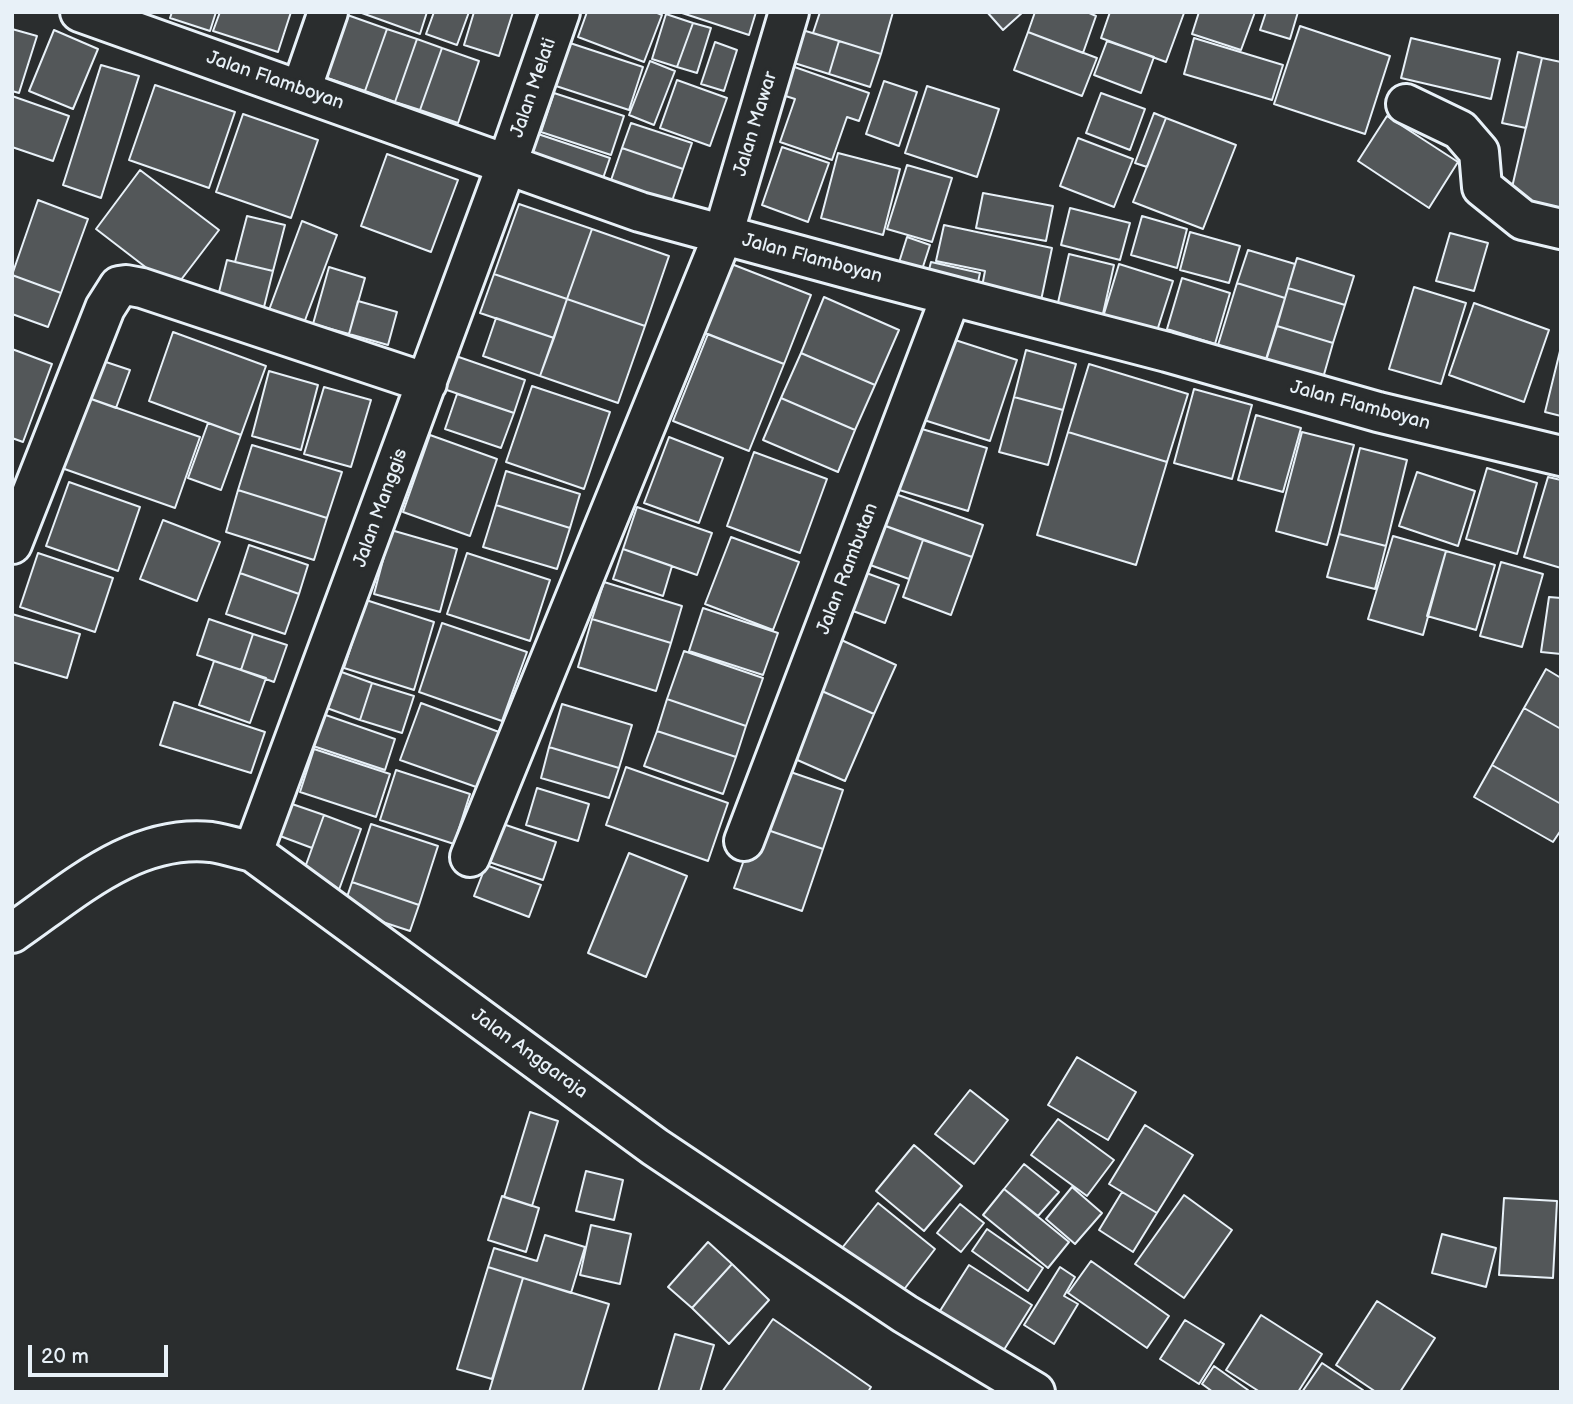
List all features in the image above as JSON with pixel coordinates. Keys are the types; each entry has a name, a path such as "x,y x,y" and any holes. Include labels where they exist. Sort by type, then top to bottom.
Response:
{"street":[{"name":"Jalan Flamboyan","path":"80,12 640,212 1167,352 1378,412 1561,456"},
{"path":"301,90 328,12"},
{"name":"Jalan Melati","path":"507,164 560,12"},
{"name":"Jalan Mawar","path":"470,858 723,235 789,12"},
{"path":"1406,104 1460,130 1479,152 1482,187 1523,220 1561,229"},
{"name":"Jalan Manggis","path":"253,852 507,164"},
{"path":"12,544 105,308 119,286 142,288 427,383"},
{"name":"Jalan Rambutan","path":"744,841 951,296"},
{"name":"Jalan Anggaraja","path":"12,933 114,863 144,849 172,843 211,842 253,852 655,1147 905,1314 1035,1392"}],"building":[{"path":"172,12 216,12 210,31 170,18"},
{"path":"220,12 291,12 278,52 213,31"},
{"path":"339,12 387,29 365,91 316,74"},
{"path":"359,12 427,12 420,34"},
{"path":"434,12 469,12 457,45 426,34"},
{"path":"474,12 513,12 499,56 464,45"},
{"path":"587,12 655,12 662,15 644,62 578,37"},
{"path":"679,12 756,12 749,35"},
{"path":"820,12 893,12 881,54 813,33"},
{"path":"987,12 1023,12 1003,30"},
{"path":"1035,12 1087,12 1096,16 1083,53 1028,32"},
{"path":"1110,12 1184,13 1166,62 1101,38"},
{"path":"1199,12 1255,12 1241,50 1192,34"},
{"path":"1266,12 1298,12 1290,39 1260,30"},
{"path":"666,14 693,23 677,67 652,59"},
{"path":"693,23 711,28 697,73 677,67"},
{"path":"1300,26 1390,56 1365,134 1274,104"},
{"path":"12,29 37,36 19,93 12,91"},
{"path":"387,29 417,39 395,102 365,91"},
{"path":"799,29 839,41 829,74 788,61"},
{"path":"54,30 98,49 73,109 29,91"},
{"path":"1028,32 1097,58 1082,96 1014,70"},
{"path":"1194,38 1283,65 1272,100 1184,74"},
{"path":"1411,38 1500,59 1491,99 1401,78"},
{"path":"417,39 442,48 420,110 395,102"},
{"path":"839,41 881,54 870,87 829,74"},
{"path":"1107,41 1154,57 1141,93 1094,75"},
{"path":"715,42 737,50 724,91 701,84"},
{"path":"570,43 643,67 629,110 556,86"},
{"path":"442,48 479,61 458,123 420,110"},
{"path":"1518,52 1542,58 1526,128 1502,123"},
{"path":"1542,58 1561,62 1561,208 1510,196"},
{"path":"650,61 675,71 654,125 629,115"},
{"path":"786,64 869,93 859,121 847,117 832,160 780,142 795,99 776,93"},
{"path":"101,65 139,76 101,198 63,185"},
{"path":"677,80 727,98 710,146 660,128"},
{"path":"884,81 917,92 899,146 866,134"},
{"path":"155,85 235,112 209,188 129,160"},
{"path":"927,86 999,109 977,177 905,153"},
{"path":"554,93 624,116 611,155 541,132"},
{"path":"1101,93 1145,109 1130,150 1086,133"},
{"path":"12,96 69,116 53,161 12,147"},
{"path":"1154,113 1166,118 1147,167 1135,163"},
{"path":"243,114 318,140 291,218 216,192"},
{"path":"1387,116 1458,162 1429,208 1358,161"},
{"path":"1166,118 1236,145 1203,229 1133,202"},
{"path":"631,123 692,143 683,169 622,148"},
{"path":"532,132 610,158 600,187 522,160"},
{"path":"1078,138 1133,159 1114,207 1060,186"},
{"path":"782,147 829,163 808,222 762,205"},
{"path":"622,148 683,169 670,207 609,186"},
{"path":"838,153 900,169 883,235 821,218"},
{"path":"387,154 458,180 431,252 361,226"},
{"path":"907,165 952,178 932,242 887,229"},
{"path":"140,170 219,230 174,289 96,229"},
{"path":"983,193 1053,206 1046,241 976,228"},
{"path":"38,200 88,219 61,293 12,275"},
{"path":"519,204 592,229 567,299 494,274"},
{"path":"1070,208 1130,223 1120,260 1061,245"},
{"path":"247,216 285,225 273,271 235,262"},
{"path":"1142,216 1187,229 1177,268 1131,255"},
{"path":"302,221 337,235 304,323 269,310"},
{"path":"944,225 1052,248 1039,310 980,297 985,271 936,261"},
{"path":"592,229 669,256 645,326 567,299"},
{"path":"1190,232 1240,246 1229,283 1180,270"},
{"path":"1450,233 1488,243 1474,291 1436,281"},
{"path":"907,237 930,245 919,279 896,272"},
{"path":"1248,250 1295,264 1285,298 1237,283"},
{"path":"1069,254 1114,265 1102,318 1057,307"},
{"path":"1297,258 1354,276 1345,305 1288,288"},
{"path":"227,260 273,271 263,311 217,300"},
{"path":"931,262 980,273 975,296 925,285"},
{"path":"729,263 811,295 784,364 702,332"},
{"path":"1119,264 1173,281 1156,334 1103,317"},
{"path":"329,267 365,278 349,334 313,324"},
{"path":"494,274 567,299 554,338 480,313"},
{"path":"12,275 61,293 48,327 12,314"},
{"path":"1182,278 1230,293 1215,344 1167,329"},
{"path":"1237,283 1285,298 1266,359 1218,345"},
{"path":"1414,287 1466,303 1441,384 1389,369"},
{"path":"1288,288 1345,305 1333,343 1277,326"},
{"path":"824,297 899,330 875,385 801,353"},
{"path":"567,299 645,326 618,403 540,376"},
{"path":"358,301 397,312 388,345 349,334"},
{"path":"1474,303 1549,330 1524,402 1449,375"},
{"path":"496,318 554,338 540,376 483,356"},
{"path":"1277,326 1333,343 1321,385 1264,367"},
{"path":"173,332 266,366 241,435 149,401"},
{"path":"708,334 784,364 749,451 673,421"},
{"path":"952,339 1017,360 990,441 924,420"},
{"path":"1561,347 1561,416 1545,412"},
{"path":"12,349 52,364 23,442 12,438"},
{"path":"1026,350 1076,364 1063,410 1014,397"},
{"path":"801,353 875,385 855,430 781,398"},
{"path":"453,355 525,380 514,413 441,388"},
{"path":"94,358 130,370 116,408 80,395"},
{"path":"1089,364 1188,394 1167,462 1068,432"},
{"path":"269,371 318,385 301,450 252,436"},
{"path":"532,386 610,412 584,489 506,462"},
{"path":"324,387 371,400 351,467 304,454"},
{"path":"1194,389 1252,405 1232,479 1174,463"},
{"path":"457,394 514,413 501,448 445,429"},
{"path":"80,395 200,437 175,508 56,466"},
{"path":"1014,397 1063,410 1048,465 999,452"},
{"path":"781,398 855,430 838,472 763,440"},
{"path":"1256,415 1301,428 1283,492 1238,480"},
{"path":"208,423 241,435 221,490 188,478"},
{"path":"915,427 987,448 968,511 896,489"},
{"path":"1068,432 1167,462 1136,565 1037,535"},
{"path":"1302,432 1354,445 1327,545 1276,531"},
{"path":"430,435 497,459 470,536 403,512"},
{"path":"669,437 723,458 699,523 644,503"},
{"path":"252,445 342,472 327,518 238,490"},
{"path":"1360,448 1407,460 1386,546 1339,534"},
{"path":"754,452 827,479 800,553 727,526"},
{"path":"1487,468 1537,483 1517,554 1466,539"},
{"path":"506,471 580,494 570,528 496,505"},
{"path":"1417,472 1475,491 1458,546 1399,526"},
{"path":"1548,477 1561,480 1561,568 1524,557"},
{"path":"69,482 140,507 118,571 46,546"},
{"path":"238,490 327,518 314,560 226,532"},
{"path":"884,490 983,525 972,557 872,521"},
{"path":"496,505 570,528 557,569 483,547"},
{"path":"637,507 712,533 697,575 623,549"},
{"path":"163,520 220,542 197,601 140,579"},
{"path":"872,521 923,540 909,579 859,561"},
{"path":"391,530 457,549 440,612 374,594"},
{"path":"1339,534 1386,546 1375,589 1327,577"},
{"path":"1393,536 1446,551 1423,635 1368,619"},
{"path":"731,537 799,562 773,630 705,604"},
{"path":"923,540 972,557 951,615 903,597"},
{"path":"249,545 308,565 299,594 240,573"},
{"path":"623,549 672,566 663,596 613,579"},
{"path":"1446,551 1495,565 1476,630 1427,616"},
{"path":"38,553 113,578 95,632 20,607"},
{"path":"467,553 550,580 530,641 447,614"},
{"path":"1501,562 1543,574 1522,647 1480,636"},
{"path":"850,567 899,585 885,623 837,605"},
{"path":"240,573 299,594 285,634 226,614"},
{"path":"604,582 682,606 671,643 592,619"},
{"path":"1549,597 1561,598 1561,654 1541,652"},
{"path":"366,600 434,622 414,690 344,668"},
{"path":"703,608 778,633 763,675 689,651"},
{"path":"12,614 80,634 67,678 12,662"},
{"path":"209,619 253,634 241,670 197,655"},
{"path":"592,619 671,643 656,691 578,667"},
{"path":"442,623 527,652 502,721 419,692"},
{"path":"253,634 287,645 274,682 241,670"},
{"path":"837,638 896,665 874,714 815,688"},
{"path":"684,651 763,678 746,726 667,699"},
{"path":"214,661 266,678 250,723 199,705"},
{"path":"1546,669 1561,678 1561,729 1524,708"},
{"path":"336,670 372,683 360,720 324,707"},
{"path":"372,683 414,696 402,733 360,720"},
{"path":"815,688 874,714 845,781 786,755"},
{"path":"667,699 746,726 736,757 657,731"},
{"path":"174,702 265,732 251,773 160,745"},
{"path":"421,703 499,732 479,788 400,760"},
{"path":"562,704 632,725 619,768 549,747"},
{"path":"1524,708 1561,729 1561,804 1492,765"},
{"path":"317,712 395,739 385,770 307,744"},
{"path":"657,731 736,757 723,794 644,766"},
{"path":"549,747 619,768 609,798 541,778"},
{"path":"314,749 390,774 376,817 300,792"},
{"path":"1492,765 1561,804 1561,830 1553,842 1474,797"},
{"path":"626,767 728,803 708,861 606,825"},
{"path":"776,767 843,790 823,849 756,826"},
{"path":"396,770 470,794 454,844 380,820"},
{"path":"537,788 589,804 578,841 526,825"},
{"path":"292,804 324,815 312,848 280,836"},
{"path":"324,815 361,829 336,898 299,884"},
{"path":"371,824 438,846 419,905 352,882"},
{"path":"503,824 556,842 543,880 489,862"},
{"path":"756,826 823,849 802,911 734,888"},
{"path":"629,853 687,876 646,977 588,953"},
{"path":"486,865 541,885 529,917 474,896"},
{"path":"352,882 419,905 410,931 343,909"},
{"path":"1077,1057 1136,1092 1108,1140 1048,1105"},
{"path":"970,1090 1008,1120 974,1164 935,1134"},
{"path":"530,1112 558,1121 532,1206 504,1197"},
{"path":"1058,1119 1114,1160 1087,1196 1031,1155"},
{"path":"1145,1125 1193,1155 1157,1213 1109,1184"},
{"path":"914,1145 962,1186 924,1231 876,1191"},
{"path":"1024,1164 1059,1192 1038,1216 1004,1189"},
{"path":"586,1171 623,1180 614,1220 576,1211"},
{"path":"1072,1187 1102,1213 1075,1244 1046,1219"},
{"path":"1004,1189 1069,1242 1048,1268 983,1215"},
{"path":"1122,1192 1157,1213 1133,1252 1099,1230"},
{"path":"1184,1195 1232,1230 1184,1298 1135,1264"},
{"path":"502,1196 539,1208 526,1252 488,1240"},
{"path":"1504,1198 1557,1201 1553,1278 1499,1275"},
{"path":"878,1203 935,1249 896,1300 838,1253"},
{"path":"960,1204 984,1223 961,1252 937,1233"},
{"path":"591,1225 631,1234 620,1284 580,1275"},
{"path":"987,1229 1043,1268 1028,1291 972,1251"},
{"path":"1442,1234 1496,1248 1486,1287 1432,1273"},
{"path":"545,1235 585,1247 571,1293 488,1267 494,1248 537,1261"},
{"path":"708,1242 732,1264 692,1308 668,1287"},
{"path":"1091,1261 1169,1316 1147,1348 1068,1293"},
{"path":"732,1264 769,1300 729,1344 692,1308"},
{"path":"969,1265 1032,1305 1002,1353 938,1314"},
{"path":"488,1267 523,1278 492,1379 457,1369"},
{"path":"1060,1267 1075,1277 1064,1296 1078,1304 1054,1344 1024,1325"},
{"path":"523,1278 609,1304 582,1392 489,1392"},
{"path":"1377,1301 1435,1338 1400,1392 1376,1392 1336,1365"},
{"path":"1261,1315 1322,1354 1298,1392 1260,1392 1226,1370"},
{"path":"773,1319 871,1387 868,1392 722,1392"},
{"path":"1185,1320 1224,1344 1199,1384 1160,1359"},
{"path":"675,1334 714,1345 700,1392 658,1392"},
{"path":"1322,1363 1363,1390 1362,1392 1302,1392"},
{"path":"1214,1366 1248,1390 1247,1392 1213,1392 1202,1384"}]}
